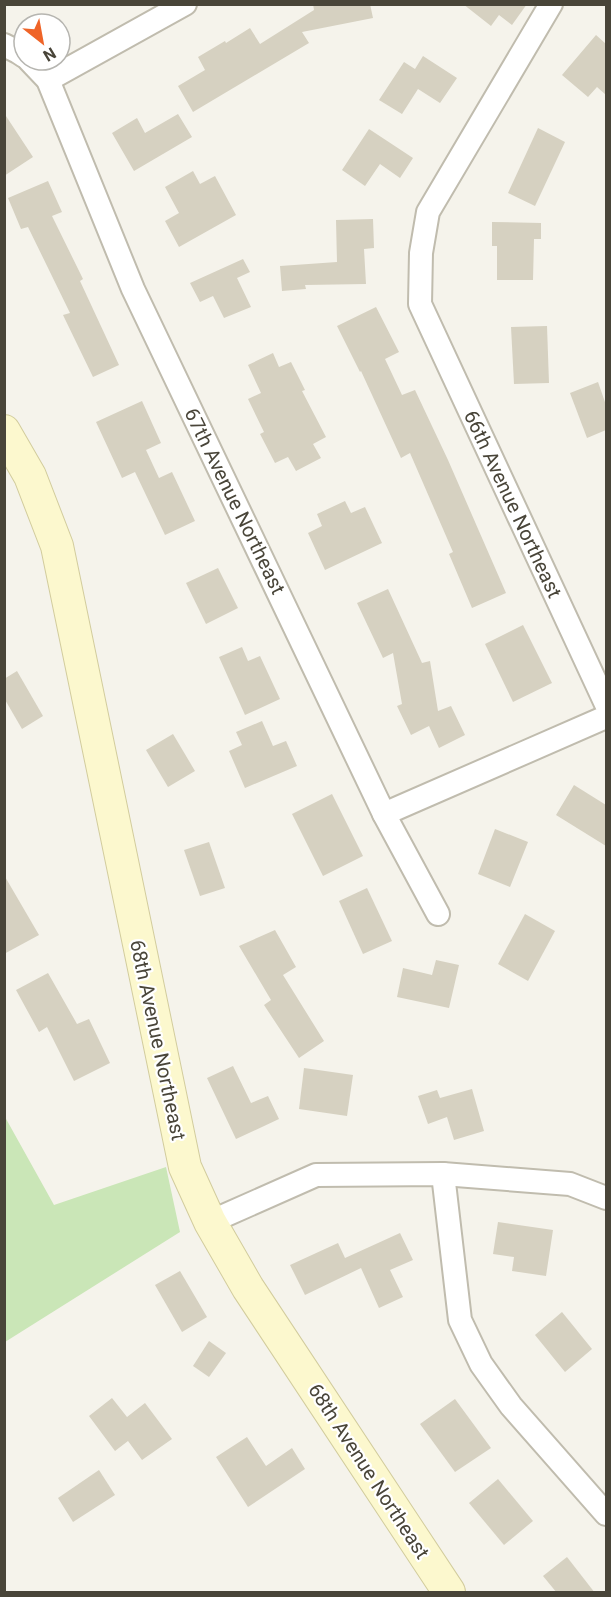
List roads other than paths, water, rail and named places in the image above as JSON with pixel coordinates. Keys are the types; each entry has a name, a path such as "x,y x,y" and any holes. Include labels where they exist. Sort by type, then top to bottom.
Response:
{"street":[{"path":"40,72 48,80 185,4"},
{"name":"66th Avenue Northeast","path":"551,4 428,212 421,253 420,304 606,704"},
{"name":"67th Avenue Northeast","path":"48,80 133,289 384,814 438,915"},
{"name":"68th Avenue Northeast","path":"4,430 30,476 57,546 185,1167 210,1222 248,1288 449,1593"},
{"path":"384,814 606,717"},
{"path":"443,1174 460,1320 481,1364 511,1406 606,1514"},
{"path":"210,1222 316,1175 443,1174 570,1184 606,1198"}]}
